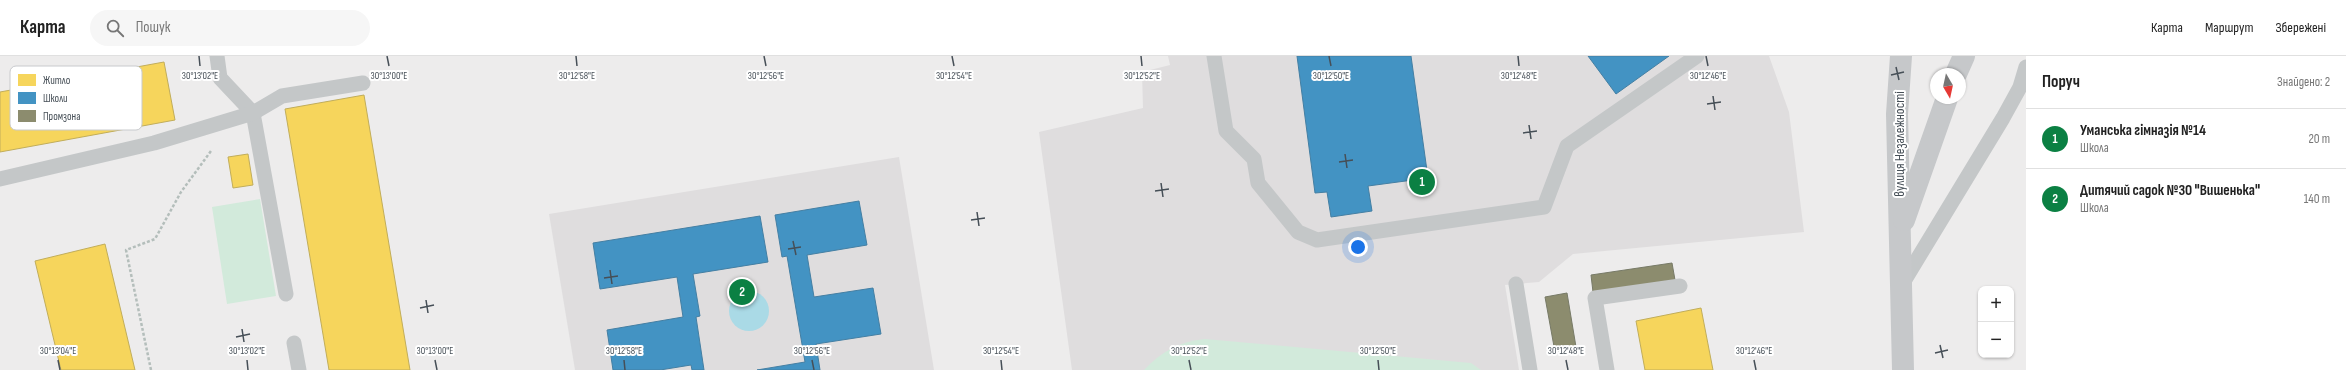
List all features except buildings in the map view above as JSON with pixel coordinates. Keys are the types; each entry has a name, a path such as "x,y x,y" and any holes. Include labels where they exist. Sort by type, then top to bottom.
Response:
{"main road":[{"name":"вулиця Незалежності","path":"1901,56 1897,114 1903,370"},
{"path":"1959,68 1964,56"},
{"name":"вулиця Незалежності","path":"1899,233 1945,104"}],"lane":[{"path":"217,56 220,78 253,113 286,294"},
{"path":"1214,56 1226,132 1254,159 1258,183 1298,232 1317,240 1544,207 1567,146 1697,56"},
{"path":"1900,287 2003,118 2020,87 2026,67"},
{"path":"0,179 154,143 253,113 282,96 363,83"},
{"path":"1516,284 1530,370"},
{"path":"1607,370 1595,298 1680,286"},
{"path":"294,343 299,370"}],"path":[{"path":"151,370 126,250 155,239 180,192 212,150 211,145"}],"shaded area":[{"path":"1168,56 1769,56 1789,112 1804,232 1573,254 1539,282 1505,285 1519,370 1072,370 1039,132 1143,108 1142,72 1170,65"},
{"path":"899,157 934,370 575,370 549,214"}],"green space":[{"path":"260,199 276,296 227,304 212,207"},
{"path":"1205,339 1471,363 1481,370 1144,370 1157,358 1172,348 1187,342"}],"water":[{"path":"749,291 757,293 763,297 767,303 769,311 767,319 763,325 757,329 749,331 741,329 735,325 731,319 729,311 731,303 735,297 741,293"}],"place":[{"name":"Уманська гімназія №14","path":"1422,182"},
{"name":"Дитячий садок №30 \"Вишенька\"","path":"742,292"}]}
